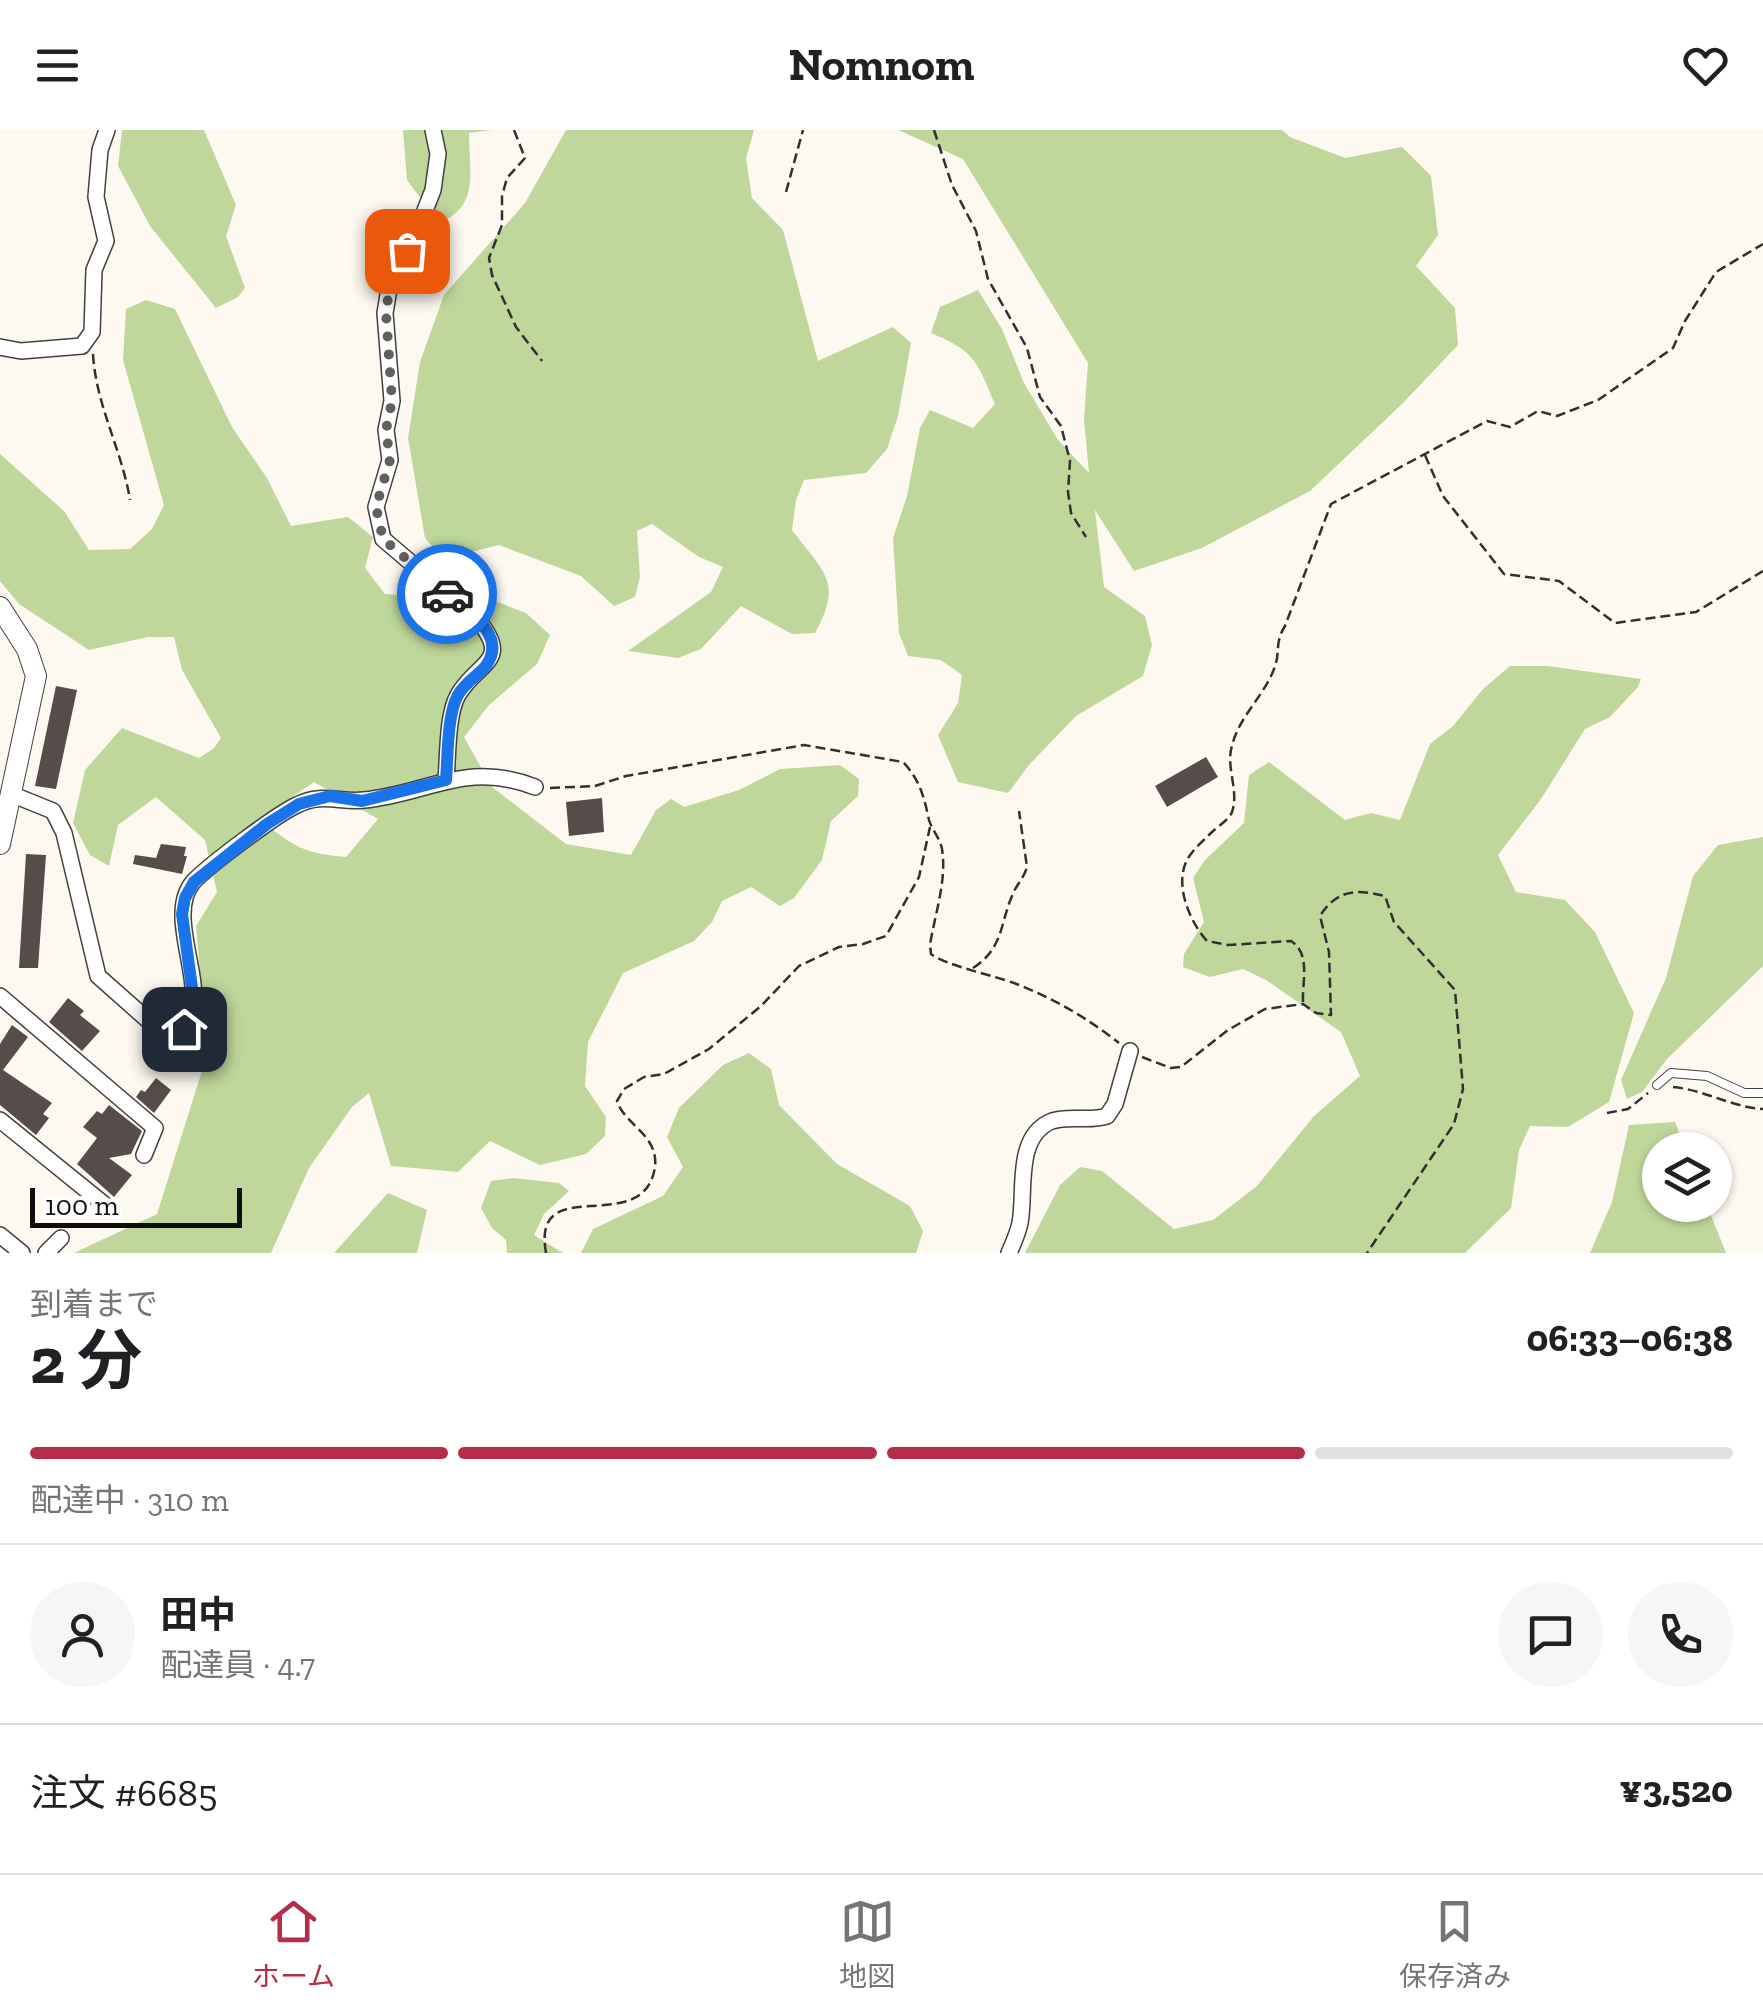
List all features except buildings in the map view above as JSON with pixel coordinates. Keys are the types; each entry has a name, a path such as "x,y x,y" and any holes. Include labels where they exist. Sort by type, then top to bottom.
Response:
{"street":[{"path":"0,347 21,351 82,346 92,332 94,270 106,241 96,196 100,150 107,130"},
{"path":"433,130 438,154 432,190 390,283 386,313 392,401 386,430 390,460 376,507 383,539 477,619 490,634 494,647 484,668 457,696 448,740 446,780"},
{"path":"0,607 27,649 36,676 0,844"},
{"path":"6,803 53,811 64,833 98,976 144,1018 170,1034 184,1029 195,1010 182,914 185,898 194,882 267,824 299,804 330,796 362,801 473,776 514,779 535,788"},
{"path":"0,996 155,1128 144,1155"},
{"path":"1009,1253 1020,1224 1025,1161 1038,1130 1053,1120 1107,1116 1115,1104 1130,1051"},
{"path":"0,1120 105,1205"},
{"path":"0,1235 22,1253"},
{"path":"46,1253 61,1238"}],"lane":[{"path":"1657,1086 1671,1074 1708,1076 1744,1093 1763,1093"}],"path":[{"path":"514,130 525,158 507,178 502,196 502,226 489,258 492,276 516,327 542,360"},
{"path":"786,192 802,130"},
{"path":"934,130 952,185 976,231 988,279 1027,348 1040,396 1061,426 1070,461 1071,513 1086,537"},
{"path":"1304,1004 1304,958 1300,947 1291,942 1206,941 1187,905 1182,882 1185,864 1194,850 1231,815 1234,800 1230,753 1239,725 1273,672 1278,657 1277,638 1286,626 1331,504 1487,421 1510,428 1538,411 1557,416 1598,400 1673,348 1716,272 1763,244"},
{"path":"92,332 95,384 124,465 130,500"},
{"path":"1424,454 1443,496 1504,574 1560,582 1615,623 1696,612 1763,571"},
{"path":"535,788 595,786 626,776 804,745 903,762 914,774 924,796 930,826 941,843 943,864 932,954 938,960 972,968 1055,999 1130,1051 1171,1068 1181,1067 1228,1030 1266,1009 1304,1004 1316,1013 1331,1015 1329,952 1320,916 1342,896 1358,890 1385,896 1394,922 1455,990 1463,1090 1454,1124 1367,1253"},
{"path":"972,968 982,962 1003,931 1012,896 1026,874 1020,812"},
{"path":"546,1253 543,1238 548,1223 559,1212 576,1206 623,1205 638,1198 649,1185 655,1155 643,1132 620,1112 617,1101 624,1090 644,1077 664,1074 709,1049 761,1006 799,966 839,948 886,936 919,877 930,826"},
{"path":"1607,1113 1628,1109 1657,1086 1692,1088 1737,1106 1763,1109"}],"green space":[{"path":"122,130 204,130 236,205 226,236 245,288 238,297 216,308 150,226 118,166"},
{"path":"403,130 492,130 469,133 467,198 461,208 439,223 407,180"},
{"path":"566,130 754,130 746,158 752,198 783,230 818,361 893,327 911,343 898,416 887,449 866,473 804,480 796,500 792,530 821,567 829,589 824,615 815,633 792,634 741,606 701,649 678,658 628,651 711,592 723,567 699,557 652,524 637,531 640,577 635,597 614,606 581,576 499,545 443,559 425,538 408,438 420,362 444,295 525,203"},
{"path":"898,130 1282,130 1290,137 1345,158 1402,147 1431,176 1438,235 1416,266 1455,308 1458,345 1310,491 1202,548 1134,571 1095,510 1104,587 1145,616 1152,645 1143,676 1076,716 1008,793 958,782 938,735 958,703 962,675 941,660 908,656 899,633 893,538 907,496 920,428 930,410 973,428 995,404 973,359 931,333 940,307 978,290 1002,329 1024,383 1058,440 1089,473 1084,419 1088,363 963,159"},
{"path":"146,300 175,309 232,427 267,478 291,526 348,517 373,537 365,568 385,594 498,602 526,613 550,635 537,664 489,705 464,737 492,787 566,844 631,855 656,810 671,799 684,807 739,790 780,769 840,765 859,779 858,796 831,821 822,860 794,898 780,906 751,887 722,901 712,922 694,941 623,973 588,1042 585,1086 606,1117 605,1136 586,1154 540,1165 490,1141 458,1172 391,1166 369,1093 352,1107 309,1168 271,1253 74,1253 157,1214 207,1055 196,926 217,892 205,840 156,797 118,825 109,866 90,855 73,823 85,770 122,728 199,758 221,738 182,670 174,637 148,637 89,650 19,604 0,581 0,454 64,511 89,550 130,549 152,529 164,505 123,360 126,309","holes":["314,782 378,819 346,857 299,847 260,819"]},
{"path":"1510,666 1548,666 1641,679 1610,717 1585,729 1541,799 1498,855 1516,892 1565,900 1595,932 1634,1013 1609,1102 1568,1127 1530,1126 1519,1150 1511,1208 1465,1253 1025,1253 1060,1185 1080,1167 1102,1171 1174,1229 1213,1220 1257,1186 1314,1116 1360,1076 1341,1032 1266,980 1243,969 1210,977 1183,967 1184,954 1204,922 1193,878 1205,860 1244,823 1249,775 1269,762 1345,820 1371,813 1400,820 1430,744 1453,726 1483,689"},
{"path":"1763,837 1763,966 1667,1059 1642,1092 1627,1099 1621,1080 1666,978 1693,876 1718,845"},
{"path":"749,1053 771,1069 779,1105 837,1164 910,1206 923,1231 916,1253 581,1253 593,1229 663,1196 683,1167 667,1137 679,1108 723,1065"},
{"path":"1675,1122 1679,1132 1642,1132 1642,1222 1714,1222 1726,1253 1590,1253 1612,1202 1629,1125"},
{"path":"514,1178 559,1183 569,1191 544,1214 534,1235 563,1253 507,1253 506,1240 492,1228 481,1208 491,1181"},
{"path":"388,1193 427,1210 417,1253 334,1253"}],"way so far":[{"path":"407,251 390,283 386,313 392,401 386,430 390,460 376,507 383,539 447,594"}],"route":[{"path":"184,1029 195,1010 182,914 194,882 267,824 299,804 330,796 362,801 446,780 448,740 457,696 484,668 494,647 490,634 477,619 447,594"}]}
